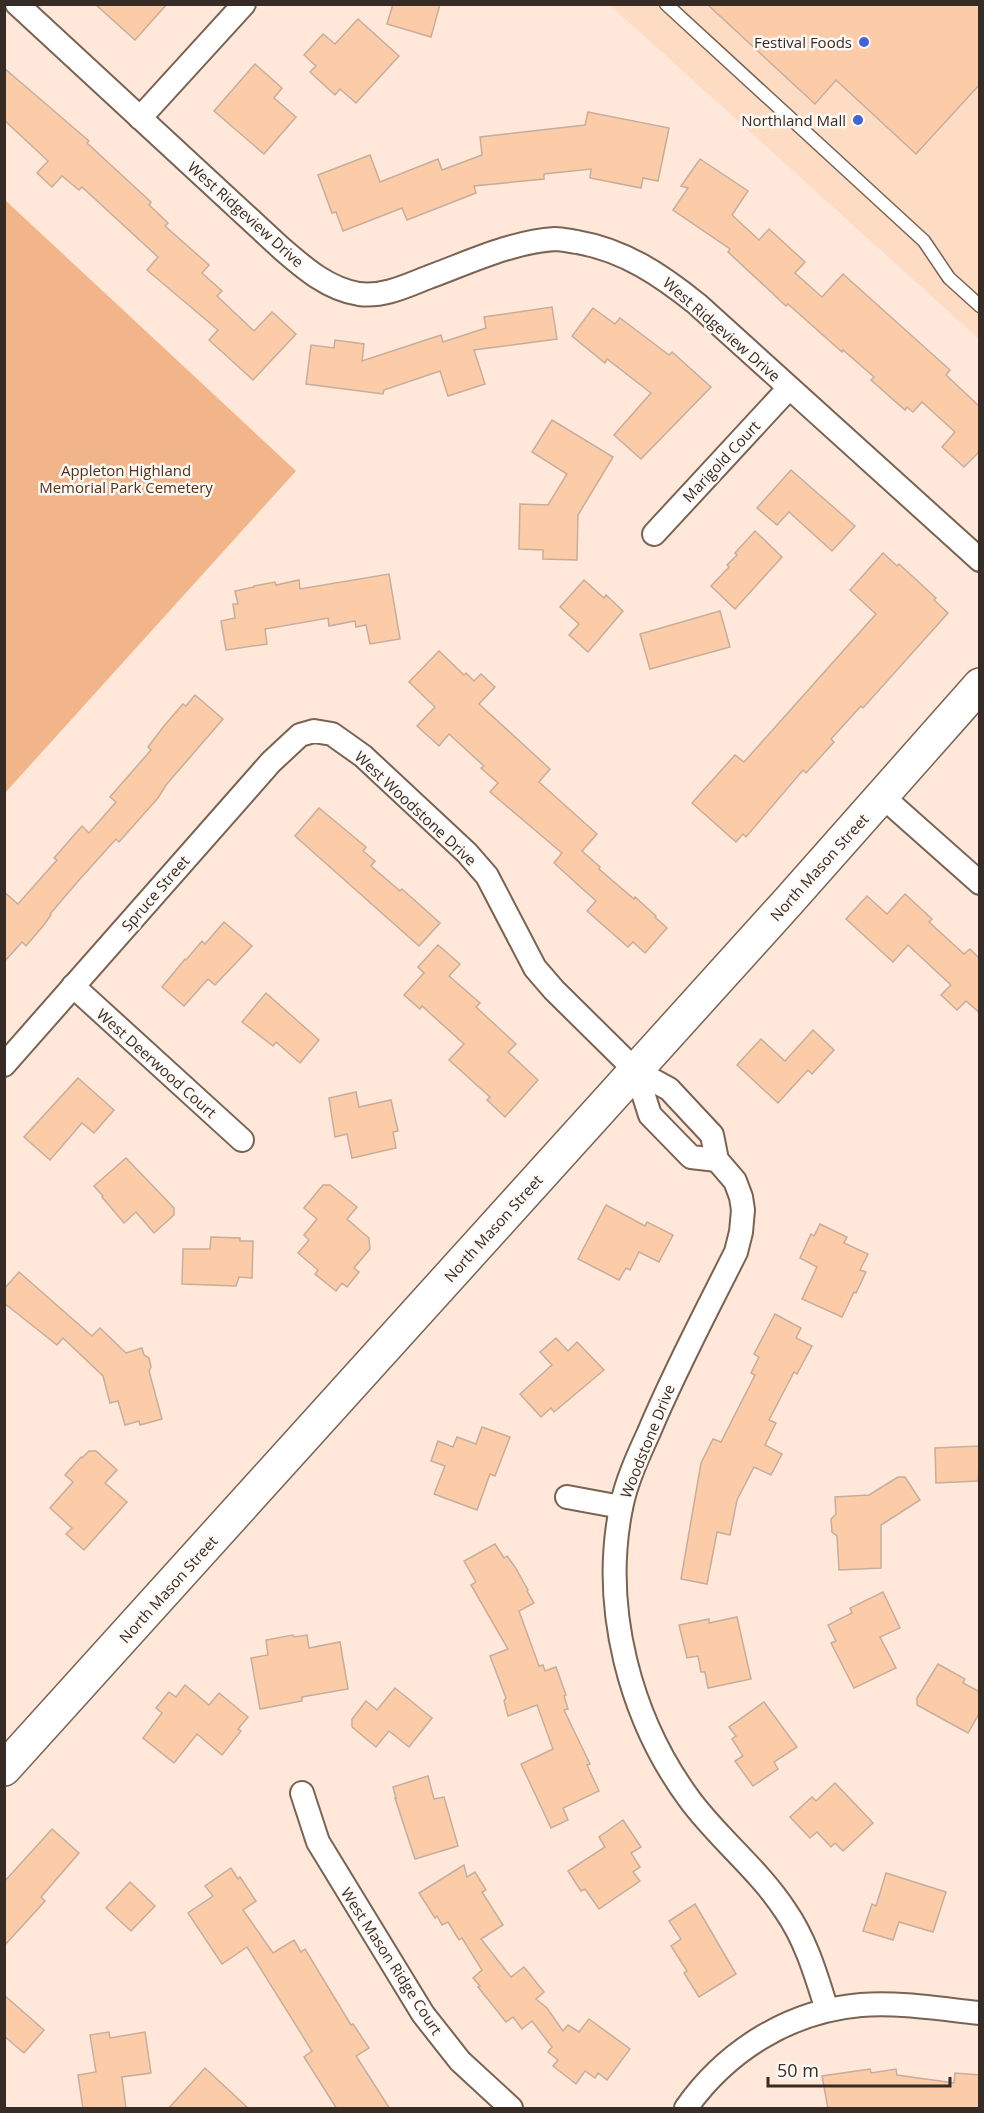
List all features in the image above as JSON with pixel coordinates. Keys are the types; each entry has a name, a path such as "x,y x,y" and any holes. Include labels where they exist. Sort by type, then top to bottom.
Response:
{"street":[{"name":"West Ridgeview Drive","path":"17,4 304,268 339,288 359,294 391,292 511,246 557,239 588,244 632,259 665,279 697,304 980,560"},
{"path":"140,118 244,4"},
{"name":"Marigold Court","path":"654,534 789,388"},
{"name":"North Mason Street","path":"4,1769 636,1071 980,685"},
{"name":"Spruce Street","path":"4,1065 271,762 300,735 314,731"},
{"name":"West Woodstone Drive","path":"314,731 332,734 363,756 467,853 487,876 535,968 554,990 636,1071"},
{"path":"882,796 980,883"},
{"name":"West Deerwood Court","path":"73,986 242,1140"},
{"path":"636,1071 650,1115 691,1157 717,1160"},
{"name":"Woodstone Drive","path":"636,1071 669,1089 712,1135 717,1160 735,1181 743,1210 736,1252 666,1392 633,1470 621,1507 616,1542 616,1606 622,1643 634,1690 647,1727 670,1772 692,1803 752,1868 785,1910 807,1947 827,2010"},
{"path":"567,1497 621,1507"},
{"name":"West Mason Ridge Court","path":"302,1793 318,1842 423,2014 460,2061 512,2109"},
{"path":"686,2109 700,2089 726,2062 780,2026 827,2010 863,2005 908,2005 980,2013"}],"lane":[{"path":"666,4 924,241 949,278 980,306"}],"shaded area":[{"name":"Northland Mall","path":"610,5 979,5 979,339 928,293"}],"green space":[{"name":"Appleton Highland Memorial Park Cemetery","path":"5,200 296,471 4,793"}],"building":[{"path":"95,4 167,4 135,40"},
{"path":"393,4 440,4 431,37 387,24"},
{"name":"Festival Foods","path":"707,4 980,4 980,84 916,154 836,80 815,104"},
{"path":"358,19 399,56 356,103 340,89 335,95 310,72 316,66 304,55 323,34 335,44"},
{"path":"255,64 282,88 274,98 296,117 264,154 214,111"},
{"path":"4,68 89,141 87,143 151,202 149,205 168,223 165,226 209,265 202,273 222,291 217,296 254,331 272,312 296,334 253,380 209,340 218,330 147,270 158,257 82,187 79,190 62,176 52,187 37,173 48,161 4,120"},
{"path":"588,112 669,128 658,181 643,178 641,188 590,178 591,169 544,174 544,179 474,186 476,193 407,220 402,208 343,231 336,212 332,213 318,175 370,155 380,182 438,159 442,170 482,155 480,137 585,125"},
{"path":"700,159 748,191 732,215 759,240 769,229 805,262 795,273 822,297 843,274 950,370 946,375 980,407 980,451 964,467 942,447 955,432 922,402 913,412 907,407 905,410 871,380 874,377 788,304 786,306 728,252 730,249 673,210 688,188 681,186"},
{"path":"552,307 557,339 474,350 485,384 448,396 440,371 384,390 383,394 306,384 311,345 334,348 335,340 364,344 362,361 441,335 443,342 486,328 484,317"},
{"path":"593,308 615,324 620,318 669,355 672,352 711,387 641,459 614,435 651,393 607,359 605,363 572,336"},
{"path":"552,420 613,457 578,515 577,560 543,559 543,550 519,549 520,504 548,505 567,474 532,452"},
{"path":"791,470 855,526 832,551 789,512 777,525 757,508"},
{"path":"755,531 782,557 735,609 711,586 729,567 727,565 737,555 735,553"},
{"path":"883,553 897,566 899,564 936,598 934,600 948,613 863,708 861,706 831,739 834,742 806,773 803,770 746,837 743,834 736,842 692,803 735,755 744,762 876,614 850,590"},
{"path":"389,574 400,639 370,644 366,625 356,627 355,621 329,626 328,618 265,629 267,644 226,650 221,621 235,618 233,604 238,604 235,591 275,582 276,585 299,580 300,589"},
{"path":"584,580 604,598 606,595 623,611 588,652 569,635 579,624 560,607"},
{"path":"720,611 730,647 650,669 640,634"},
{"path":"439,651 464,675 466,673 474,681 481,674 495,687 479,704 550,769 539,782 597,834 582,851 600,867 599,869 634,899 635,897 667,928 645,953 633,942 628,947 587,911 596,901 554,863 562,853 490,792 498,783 481,768 484,766 449,734 439,746 417,726 435,707 409,682"},
{"path":"195,695 223,719 119,842 116,839 80,879 26,946 22,942 4,962 4,892 18,904 57,860 54,858 82,826 89,833 116,802 110,797 151,750 148,747 164,726 183,704 186,706"},
{"path":"319,808 366,847 363,851 375,861 371,866 400,891 402,889 440,923 419,946 295,836"},
{"path":"905,894 932,919 929,922 964,954 970,949 980,959 980,1013 966,1001 957,1010 941,995 951,985 908,945 893,962 846,919 867,896 887,914"},
{"path":"224,922 252,946 215,985 208,979 184,1006 162,987 202,941 205,944"},
{"path":"438,945 460,964 449,976 480,1003 476,1007 516,1044 508,1052 538,1080 505,1117 487,1100 490,1097 449,1060 464,1044 422,1006 420,1009 404,995 424,973 418,967"},
{"path":"266,993 319,1040 300,1063 276,1042 273,1046 242,1022"},
{"path":"813,1030 834,1050 812,1074 808,1070 778,1103 737,1065 761,1039 785,1061"},
{"path":"78,1078 114,1110 94,1133 82,1123 50,1160 24,1137"},
{"path":"356,1092 359,1107 391,1100 398,1131 393,1132 396,1148 352,1158 347,1134 335,1137 329,1098"},
{"path":"126,1158 174,1208 174,1215 154,1233 136,1212 124,1223 94,1186"},
{"path":"323,1185 330,1185 357,1207 347,1219 369,1238 370,1249 354,1268 359,1272 347,1287 342,1283 336,1291 315,1274 318,1270 298,1253 309,1240 304,1235 317,1219 304,1208"},
{"path":"606,1205 645,1226 647,1222 673,1235 659,1262 639,1252 630,1270 626,1268 619,1280 578,1259"},
{"path":"820,1224 847,1237 844,1243 868,1254 860,1270 866,1272 842,1317 802,1299 817,1267 800,1258 811,1234 814,1236"},
{"path":"211,1237 253,1241 252,1278 239,1277 236,1286 182,1284 183,1249 210,1249"},
{"path":"19,1272 92,1336 100,1328 126,1353 142,1348 144,1355 149,1358 151,1367 149,1371 162,1419 140,1425 139,1421 125,1425 118,1401 110,1403 103,1376 63,1338 57,1345 4,1303 4,1289"},
{"path":"775,1314 801,1328 796,1338 812,1346 797,1374 794,1372 769,1420 776,1423 765,1445 782,1454 771,1475 754,1467 737,1500 730,1535 717,1532 707,1584 681,1579 701,1463 713,1439 721,1442 755,1375 751,1373 759,1357 754,1354"},
{"path":"556,1338 568,1351 577,1342 604,1370 554,1412 551,1408 541,1417 520,1394 552,1365 540,1352"},
{"path":"482,1427 510,1437 495,1476 490,1474 477,1510 434,1494 445,1466 431,1461 438,1441 453,1447 457,1437 476,1444"},
{"path":"980,1446 978,1481 936,1483 935,1448"},
{"path":"89,1451 96,1451 117,1470 105,1483 127,1502 84,1550 66,1534 72,1528 50,1508 73,1482 65,1475"},
{"path":"898,1477 905,1477 920,1500 881,1525 881,1568 839,1570 837,1536 832,1532 831,1519 836,1514 835,1497 869,1495"},
{"path":"495,1544 504,1558 507,1556 515,1567 534,1603 519,1611 539,1666 543,1665 545,1671 556,1667 566,1695 564,1696 568,1709 564,1710 590,1764 587,1765 599,1791 563,1808 568,1820 551,1828 521,1764 553,1749 537,1705 508,1716 504,1701 506,1698 490,1656 508,1649 471,1585 476,1582 464,1561"},
{"path":"883,1592 900,1628 880,1637 896,1668 854,1688 831,1643 836,1641 828,1625 852,1613 850,1608"},
{"path":"737,1617 751,1679 708,1688 705,1672 701,1672 698,1656 687,1658 679,1625 709,1619 709,1623"},
{"path":"293,1635 294,1637 307,1635 309,1648 340,1642 348,1689 302,1697 302,1701 260,1709 251,1658 268,1655 266,1640"},
{"path":"938,1664 965,1679 963,1683 980,1692 980,1712 968,1733 917,1705 917,1698"},
{"path":"185,1685 209,1705 219,1693 248,1717 238,1729 241,1731 222,1755 197,1734 174,1763 143,1738 162,1713 156,1708 169,1692 176,1697"},
{"path":"395,1688 432,1718 409,1747 389,1731 376,1747 352,1727 352,1719 366,1701 377,1710"},
{"path":"764,1702 797,1747 774,1762 778,1769 753,1786 735,1761 743,1756 732,1739 736,1736 729,1727"},
{"path":"428,1776 434,1799 444,1797 458,1846 415,1859 393,1787"},
{"path":"835,1783 873,1823 843,1851 835,1843 831,1847 817,1832 810,1838 790,1817 812,1797 816,1801"},
{"path":"623,1820 641,1847 631,1853 640,1867 633,1872 640,1881 599,1909 585,1889 581,1891 568,1871 605,1847 599,1837"},
{"path":"52,1829 79,1853 41,1897 45,1901 4,1946 4,1882"},
{"path":"464,1865 467,1877 475,1872 486,1890 482,1892 503,1925 481,1939 511,1977 524,1967 544,1992 536,1999 547,2008 563,2031 568,2025 579,2032 589,2019 630,2049 607,2080 598,2073 595,2078 585,2071 576,2084 553,2066 558,2060 548,2052 552,2047 532,2021 522,2029 513,2017 506,2022 478,1987 480,1986 473,1978 482,1970 462,1938 459,1940 448,1922 442,1925 437,1916 435,1918 419,1893"},
{"path":"231,1868 256,1901 243,1910 273,1953 294,1940 301,1952 305,1949 351,2025 353,2024 369,2048 356,2056 390,2109 337,2109 304,2057 312,2051 247,1947 222,1964 188,1913 213,1896 205,1886"},
{"path":"886,1873 946,1892 933,1932 899,1922 893,1940 863,1931 872,1904 876,1906"},
{"path":"130,1882 155,1906 131,1931 106,1908"},
{"path":"695,1904 736,1974 699,1997 684,1973 687,1971 671,1946 681,1939 669,1921"},
{"path":"4,1995 44,2030 24,2053 4,2036"},
{"path":"109,2032 110,2038 145,2032 151,2073 122,2077 126,2109 83,2109 78,2075 96,2072 90,2035"},
{"path":"205,2068 249,2109 168,2109"},
{"path":"870,2069 871,2073 896,2069 897,2075 954,2083 955,2073 980,2075 980,2109 828,2109 822,2076"}],"place":[{"name":"Festival Foods","path":"864,42"},
{"name":"Northland Mall","path":"858,120"}]}
